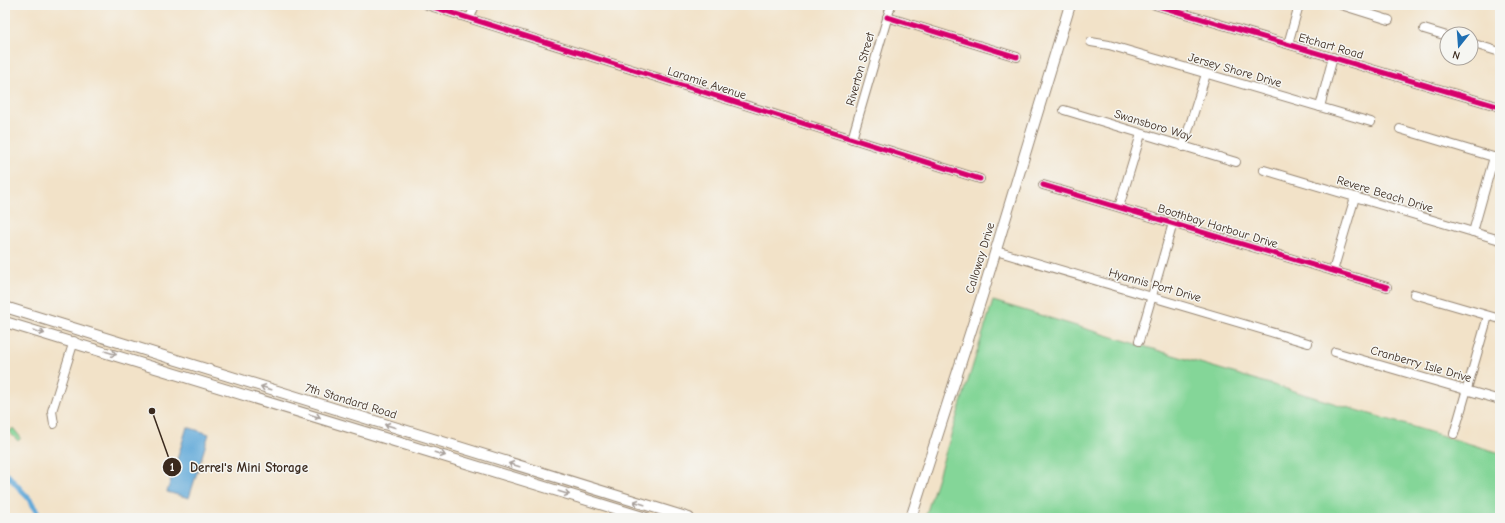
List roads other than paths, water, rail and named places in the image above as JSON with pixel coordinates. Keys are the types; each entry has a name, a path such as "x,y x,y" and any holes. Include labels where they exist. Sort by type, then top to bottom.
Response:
{"main road":[{"name":"Calloway Drive","path":"911,518 996,251 1070,5"},
{"name":"7th Standard Road","path":"5,307 689,518"},
{"name":"7th Standard Road","path":"5,322 74,341 646,518"}],"street":[{"name":"Laramie Avenue","path":"427,5 980,179"},
{"path":"470,18 475,5"},
{"name":"Riverton Street","path":"852,139 891,5"},
{"name":"Etchart Road","path":"1155,5 1499,104"},
{"path":"1288,44 1298,5"},
{"path":"1341,5 1390,20"},
{"path":"887,17 1017,57"},
{"path":"1424,29 1439,34"},
{"name":"Jersey Shore Drive","path":"1091,42 1371,122"},
{"path":"1479,45 1500,52"},
{"path":"1320,107 1333,57"},
{"path":"1183,147 1206,74"},
{"name":"Swansboro Way","path":"1064,110 1236,162"},
{"path":"1400,129 1497,158 1473,232"},
{"path":"1119,207 1141,134"},
{"name":"Revere Beach Drive","path":"1264,170 1500,240"},
{"name":"Boothbay Harbour Drive","path":"1043,185 1387,287"},
{"path":"1333,271 1355,197"},
{"path":"1139,341 1173,223"},
{"name":"Hyannis Port Drive","path":"996,251 1308,343"},
{"path":"1414,294 1500,319"},
{"path":"1454,434 1488,316"},
{"path":"54,424 52,411 74,341"},
{"name":"Cranberry Isle Drive","path":"1335,352 1500,400"}],"water":[{"path":"187,427 209,434 189,498 167,492"}],"waterway":[{"path":"5,472 30,500 41,518"}],"place":[{"name":"Derrel's Mini Storage","path":"152,411"}]}
